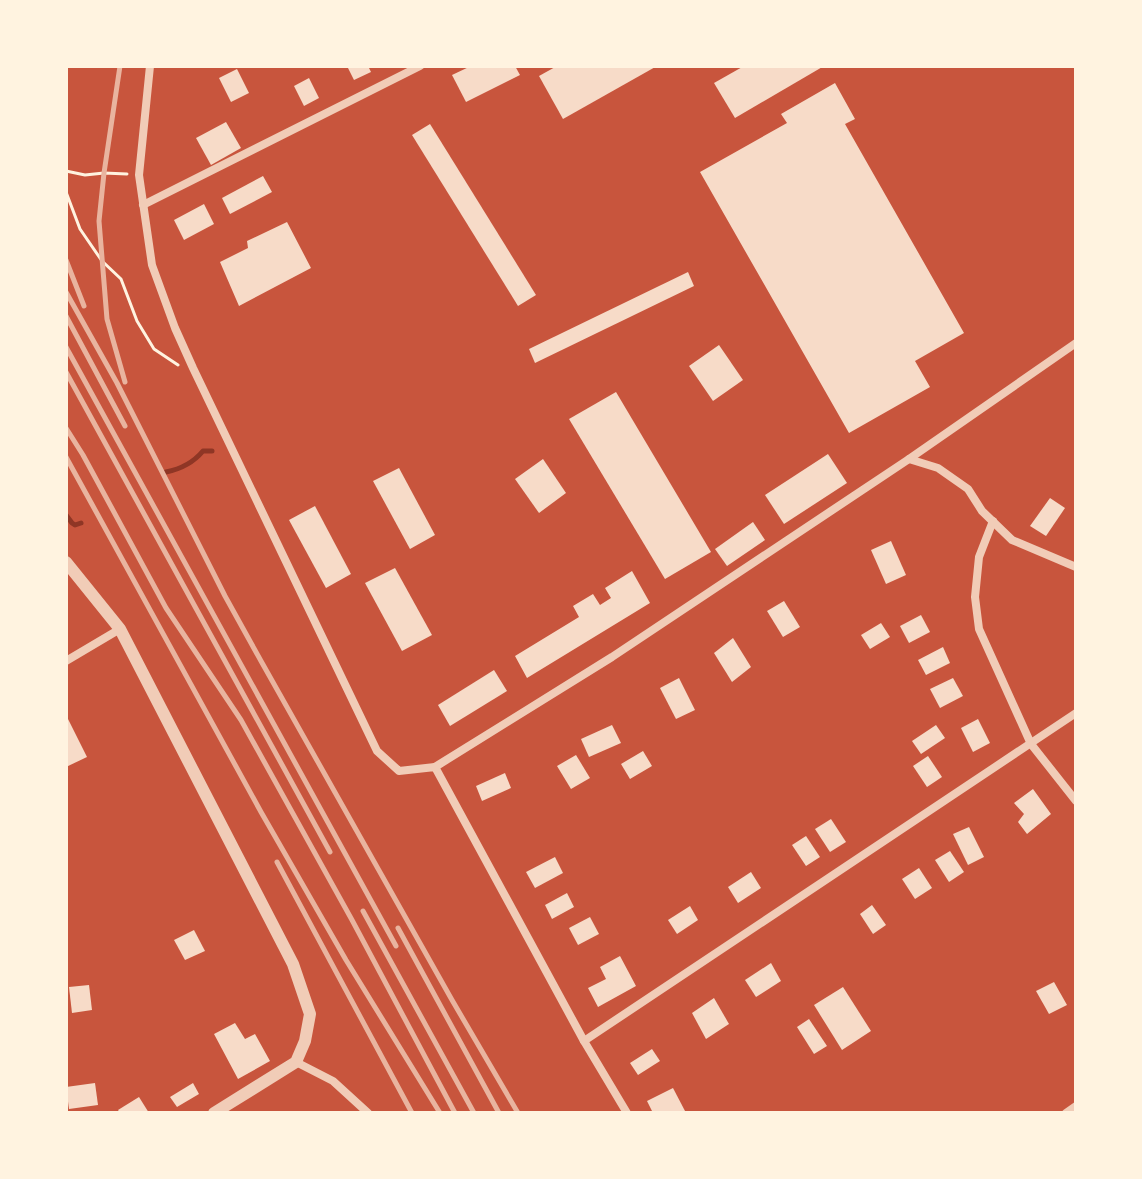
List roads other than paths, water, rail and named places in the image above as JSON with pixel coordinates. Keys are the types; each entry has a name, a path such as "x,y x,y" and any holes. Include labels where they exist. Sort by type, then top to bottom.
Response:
{"street":[{"path":"150,66 139,175 152,265 193,368 377,751 399,771 435,767 612,657 909,459 1076,343"},
{"path":"143,205 420,66"},
{"path":"909,459 938,468 968,489 982,511 1012,540 1076,567"},
{"path":"993,521 979,557 975,597 979,629 1031,744 1076,801"},
{"path":"66,562 120,629 293,964 310,1014 305,1041 296,1062 214,1113"},
{"path":"66,661 120,629"},
{"path":"584,1041 1076,713"},
{"path":"435,767 584,1041 627,1113"},
{"path":"296,1062 333,1081 368,1113"},
{"path":"1066,1113 1076,1106"}],"waterway":[{"path":"166,472 186,465 203,451 212,451"},
{"path":"66,515 75,525 81,523"}],"railway":[{"path":"120,66 99,221 107,319 125,382"},
{"path":"66,260 84,306"},
{"path":"66,292 117,383 225,596 518,1113"},
{"path":"66,316 125,426"},
{"path":"66,347 396,946"},
{"path":"66,372 330,852"},
{"path":"66,428 166,608 241,720 455,1113"},
{"path":"66,457 261,812 346,960 440,1113"},
{"path":"277,862 412,1113"},
{"path":"363,911 474,1113"},
{"path":"398,928 499,1113"}]}
